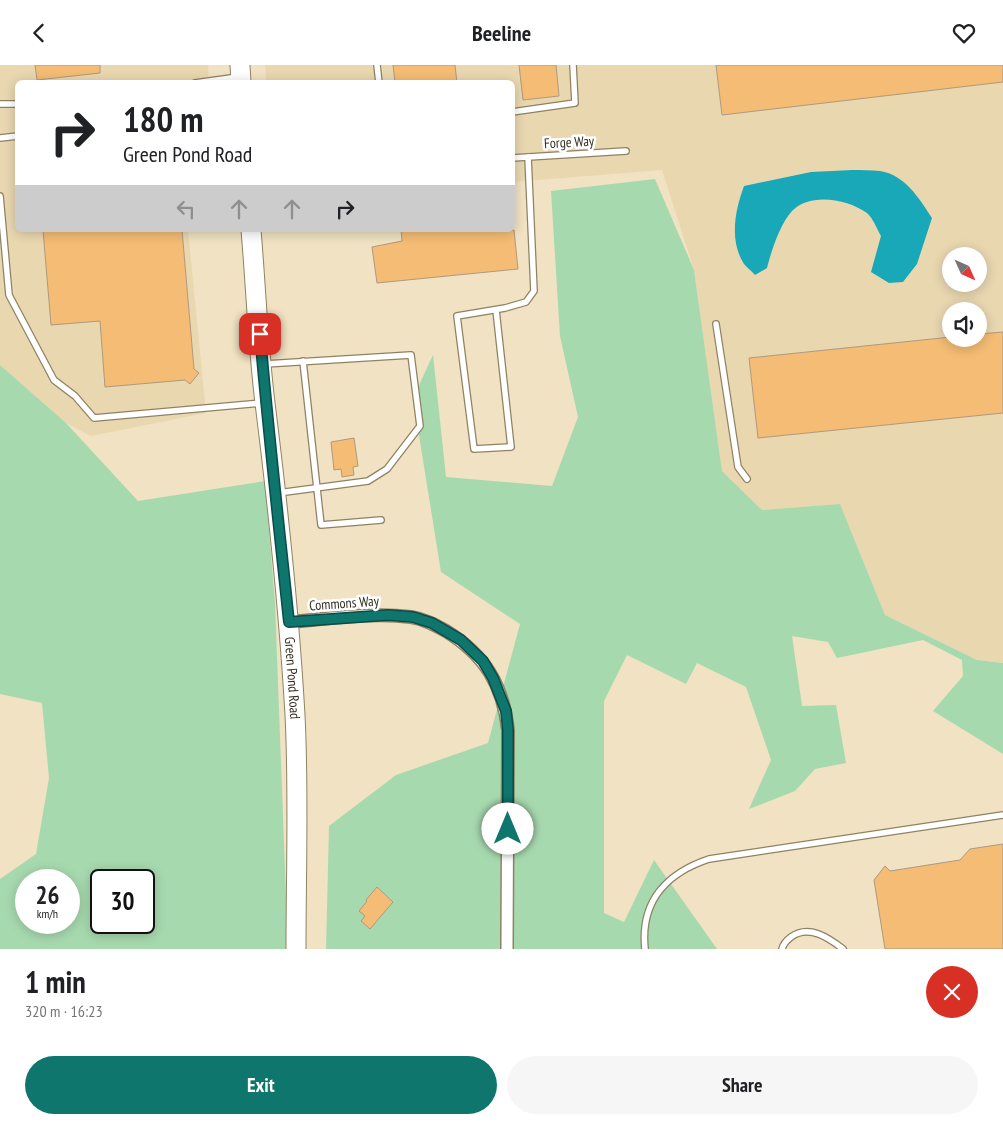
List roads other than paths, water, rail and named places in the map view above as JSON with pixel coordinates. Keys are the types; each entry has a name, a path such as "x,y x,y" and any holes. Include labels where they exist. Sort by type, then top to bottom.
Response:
{"main road":[{"name":"Green Pond Road","path":"251,232 265,403 289,622 295,718 298,816 296,949"}],"street":[{"name":"Commons Way","path":"289,622 388,615 413,617 432,623 461,640 483,661 493,678 506,711 508,730 507,949"}],"lane":[{"path":"378,65 378,80"},
{"path":"515,112 575,103 573,65"},
{"path":"212,80 240,75"},
{"path":"0,104 15,104"},
{"path":"0,138 15,136"},
{"name":"Forge Way","path":"515,158 626,151"},
{"path":"496,310 511,447 474,449 457,316 496,310 526,302 534,291 528,157"},
{"path":"0,196 9,295 54,380 75,396 94,418 265,403"},
{"path":"716,324 738,467 748,479"},
{"path":"262,364 411,355 420,426 387,469 368,481 276,494"},
{"path":"303,361 321,525 381,520"},
{"path":"645,949 645,923 656,897 668,881 693,864 710,859 1003,815"},
{"path":"782,949 792,936 804,931 819,933 843,949"}],"water":[{"path":"880,171 897,177 911,189 932,218 917,264 903,282 889,283 871,272 881,236 867,213 840,201 809,201 800,205 792,211 780,231 767,268 755,275 745,265 739,255 735,236 736,215 744,186 811,172"}]}
